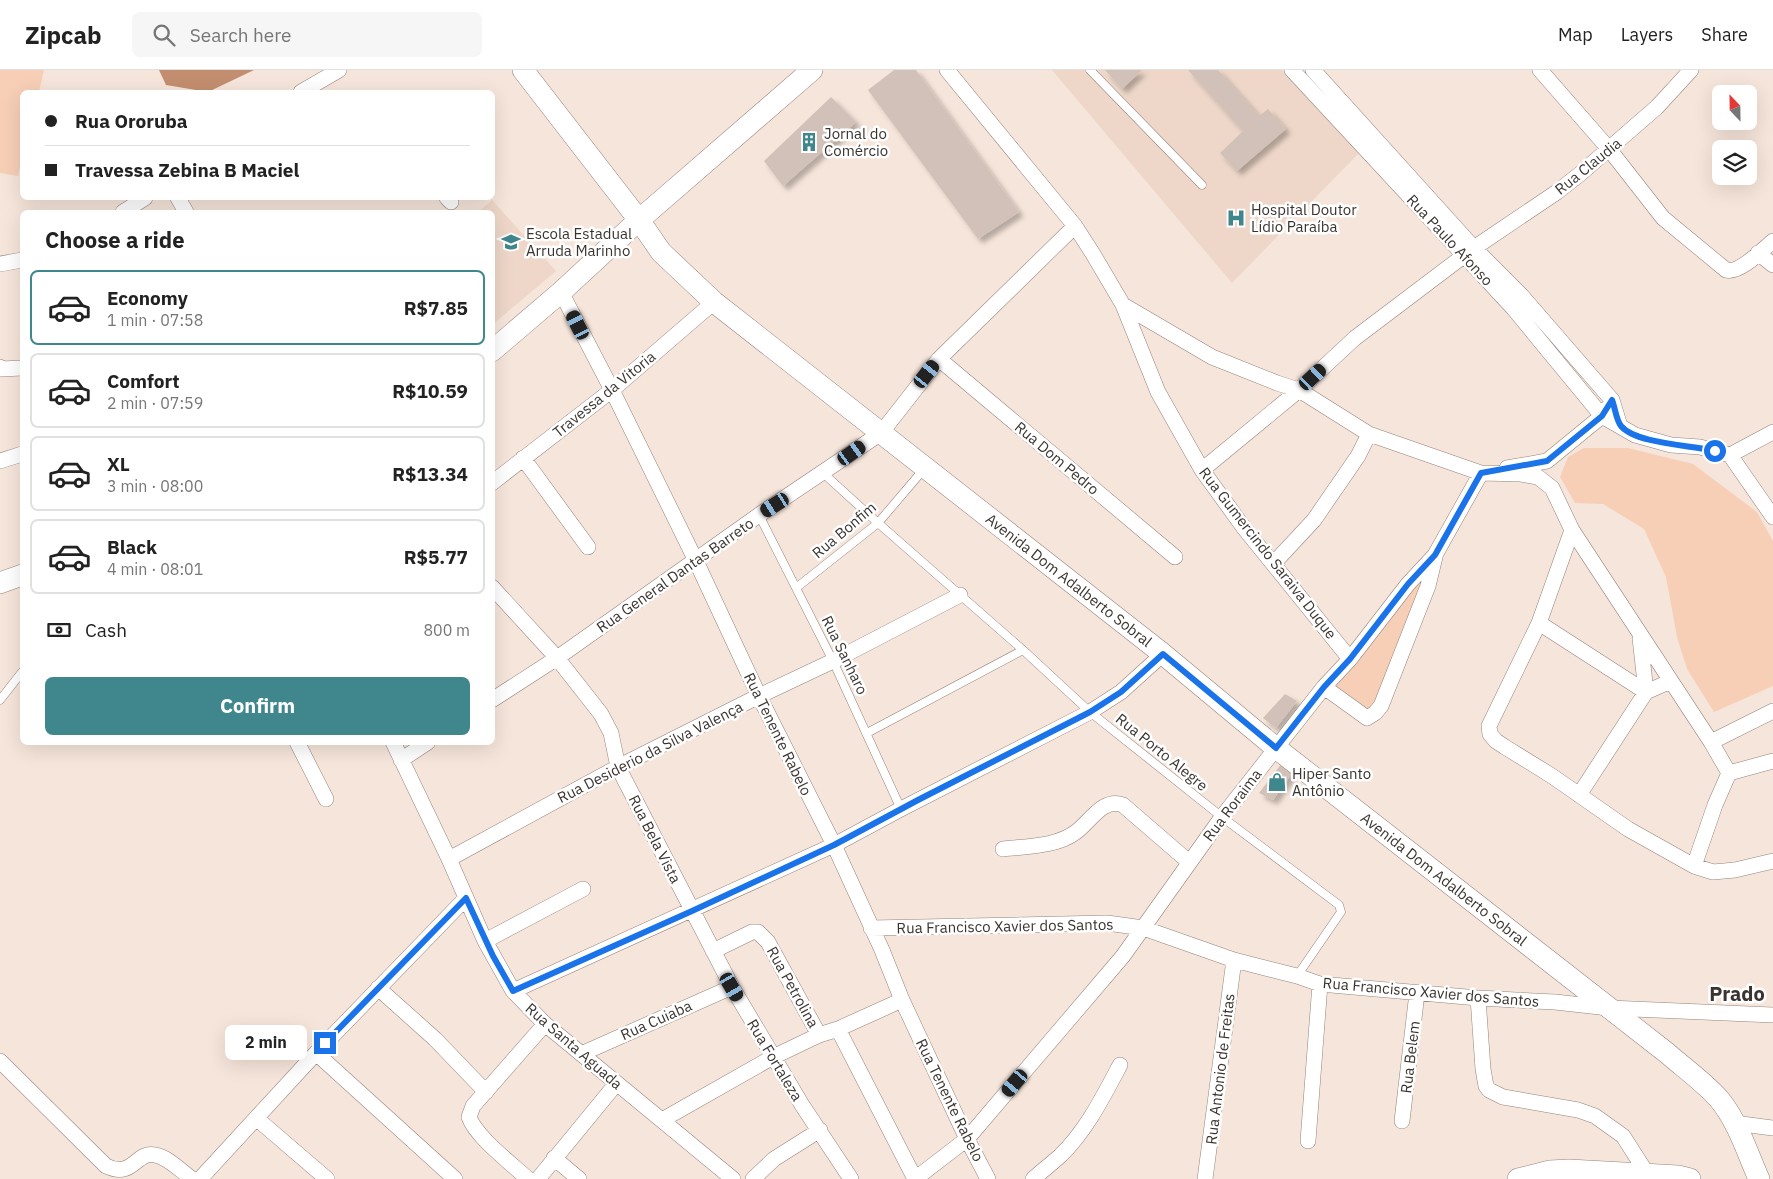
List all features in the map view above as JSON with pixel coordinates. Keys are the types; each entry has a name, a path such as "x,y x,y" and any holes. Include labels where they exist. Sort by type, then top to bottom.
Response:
{"main road":[{"name":"Avenida Dom Adalberto Sobral","path":"523,70 639,220 661,252 714,302 1163,654 1276,748 1610,1008 1706,1086 1720,1100 1736,1126 1759,1179"},
{"path":"495,348 812,70"},
{"path":"1518,1179 1569,1170 1678,1176 1690,1179"}],"street":[{"path":"304,90 339,70"},
{"name":"Rua Gumercindo Saraiva Duque","path":"947,70 1075,226 1123,304 1158,392 1202,470 1244,528 1350,659"},
{"name":"Rua Paulo Afonso","path":"1292,70 1382,156"},
{"name":"Rua Paulo Afonso","path":"1313,70 1382,156 1469,252 1602,416"},
{"path":"1540,70 1609,149 1663,218 1726,270 1736,269 1773,241"},
{"name":"Rua Claudia","path":"1202,470 1299,390 1355,338 1469,252 1557,192 1657,107 1691,70"},
{"path":"126,210 142,200"},
{"name":"Rua General Dantas Barreto","path":"495,698 557,658 759,515 881,433 939,359 1075,226"},
{"name":"Rua Paulo Afonso","path":"1469,252 1521,295 1612,400"},
{"path":"1758,253 1773,265"},
{"path":"0,264 20,260"},
{"name":"Rua Tenente Rabelo","path":"561,292 612,390 696,561 759,696 834,845 882,950 902,1000 967,1139 988,1179"},
{"name":"Travessa da Vitoria","path":"495,481 612,390 714,302"},
{"path":"1123,304 1212,357 1299,390 1370,434 1481,473 1521,474 1538,477 1552,488 1572,530 1711,742 1729,773"},
{"name":"Rua Dom Pedro","path":"939,359 1176,556"},
{"path":"0,367 1,369 20,368"},
{"path":"1481,473 1547,461 1602,416 1612,400"},
{"path":"1612,400 1620,426"},
{"path":"1602,416 1635,435 1671,445 1700,448 1730,455 1773,432"},
{"path":"1274,563 1314,520 1348,471 1370,434"},
{"path":"0,461 20,455"},
{"path":"1730,455 1773,517"},
{"path":"523,458 588,547"},
{"path":"1324,687 1367,718 1376,713 1381,706 1428,586 1435,555 1481,473"},
{"path":"1572,530 1539,623 1489,726 1490,734 1500,744 1552,776 1628,829 1694,866 1713,872 1735,870 1773,861"},
{"name":"Rua Roraima","path":"915,1179 967,1139 1123,956 1222,817 1324,687 1350,659 1408,584 1435,555"},
{"name":"Rua Bela Vista","path":"495,590 557,658 602,714 611,733 618,767 692,911"},
{"name":"Rua Desiderio da Silva Valença","path":"449,859 618,767 833,661 960,595"},
{"path":"1539,623 1646,692"},
{"path":"1640,634 1646,692"},
{"path":"513,991 834,845 1090,712 1121,692 1163,654"},
{"path":"1579,795 1646,692 1671,681"},
{"path":"1711,742 1773,710"},
{"path":"299,745 326,799"},
{"name":"Rua Santa Aguada","path":"394,745 449,859 485,941 513,991 545,1024 733,1179"},
{"path":"401,760 424,745"},
{"path":"1729,773 1773,761"},
{"path":"1694,866 1715,805 1729,773"},
{"path":"1003,849 1066,839 1078,831 1104,806 1113,802 1124,805 1189,862"},
{"path":"485,941 583,889"},
{"path":"200,1179 316,1052 466,898"},
{"name":"Rua Fortaleza","path":"692,911 732,987 773,1057 851,1179"},
{"name":"Rua Francisco Xavier dos Santos","path":"871,928 1107,923 1143,928 1234,960 1297,976 1320,984 1610,1008 1773,1015"},
{"name":"Rua Petrolina","path":"713,951 752,932 758,932 768,942 820,1035"},
{"name":"Rua Antonio de Freitas","path":"1205,1179 1234,960"},
{"path":"1308,1141 1320,984"},
{"name":"Rua Cuiaba","path":"581,1054 732,987"},
{"path":"378,988 435,1039 486,1092"},
{"name":"Rua Belem","path":"1402,1121 1417,993"},
{"path":"1478,998 1486,1086 1489,1090 1503,1097 1578,1110 1595,1116 1623,1136 1648,1175"},
{"path":"662,1120 773,1057 902,1000"},
{"path":"528,1179 475,1128 469,1117 473,1106 545,1024"},
{"path":"838,1029 915,1179"},
{"path":"316,1052 455,1179"},
{"path":"0,1061 113,1171 120,1172 128,1169 148,1154 156,1155 192,1179"},
{"path":"1033,1179 1061,1155 1083,1128 1120,1066"},
{"path":"538,1179 616,1084"},
{"path":"256,1118 327,1179"},
{"path":"1736,1126 1773,1128"},
{"path":"753,1179 774,1159 820,1130"},
{"path":"554,1158 579,1179"}],"lane":[{"path":"1090,70 1202,185"},
{"name":"Rua Bonfim","path":"796,588 878,523 926,467"},
{"name":"Rua Porto Alegre","path":"823,473 1023,650 1090,712 1222,817 1339,905 1341,912 1297,976"},
{"name":"Rua Sanharo","path":"759,515 833,661 901,809"},
{"path":"867,733 1023,650"},
{"path":"0,700 20,675"}],"shaded area":[{"path":"0,70 44,70 39,90 20,90 20,166 18,176 0,173"},
{"path":"159,70 254,70 212,90 196,90 166,85"},
{"name":"Hospital Doutor Lídio Paraíba","path":"1052,70 1282,70 1359,153 1232,283"},
{"name":"Escola Estadual Arruda Marinho","path":"492,200 556,271 495,322 495,210 480,210"},
{"path":"1584,448 1628,448 1693,464 1757,512 1773,541 1773,686 1714,712 1687,669 1677,637 1666,577 1644,529 1603,504 1575,503 1560,477 1568,457"},
{"path":"1435,555 1372,715 1324,687"}],"building":[{"path":"894,70 916,70 1019,212 978,239 868,90"},
{"path":"1105,70 1142,70 1122,89"},
{"name":"Hospital Doutor Lídio Paraíba","path":"1188,70 1218,70 1259,116 1268,109 1286,129 1237,171 1220,153 1243,131"},
{"name":"Jornal do Comércio","path":"831,97 856,122 783,186 764,161"},
{"path":"1285,694 1297,701 1276,728 1263,718"},
{"name":"Hiper Santo Antônio","path":"1282,763 1293,772 1273,800 1259,793"}],"place":[{"name":"Jornal do Comércio","path":"809,142"},
{"name":"Hospital Doutor Lídio Paraíba","path":"1236,218"},
{"name":"Escola Estadual Arruda Marinho","path":"511,242"},
{"name":"Hiper Santo Antônio","path":"1277,782"}],"district":[{"name":"Prado","path":"1737,993"}],"route":[{"path":"325,1043 466,898 485,941 513,991 834,845 1090,712 1121,692 1163,654 1276,748 1324,687 1350,659 1408,584 1435,555 1481,473 1547,461 1602,416 1612,400 1620,426 1635,435 1671,445 1715,451"}]}
